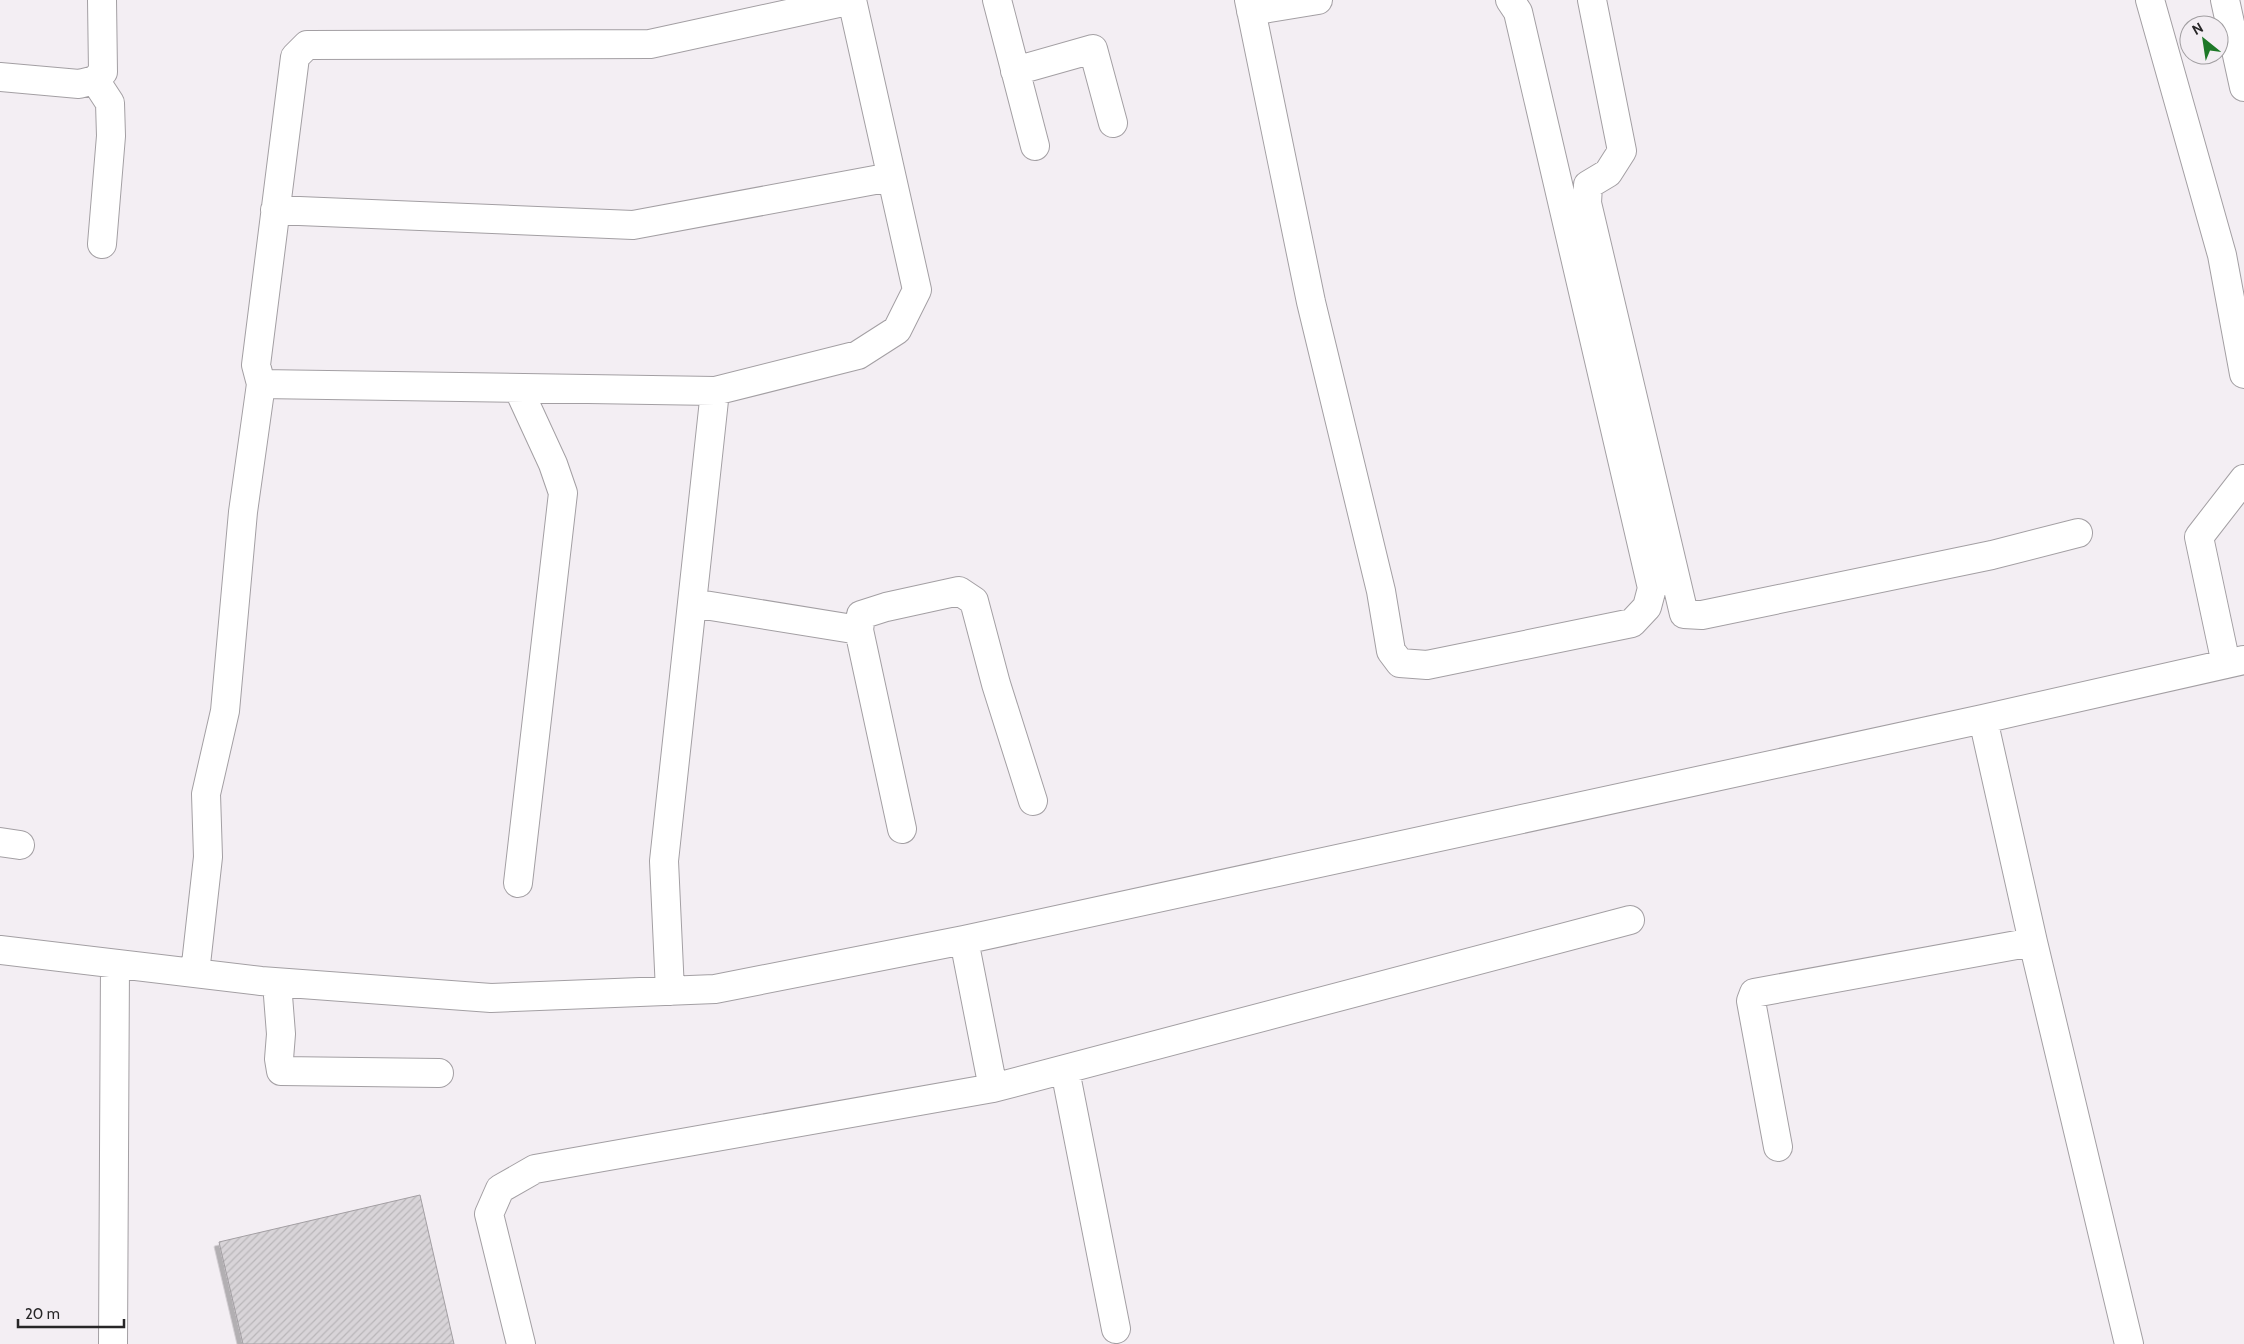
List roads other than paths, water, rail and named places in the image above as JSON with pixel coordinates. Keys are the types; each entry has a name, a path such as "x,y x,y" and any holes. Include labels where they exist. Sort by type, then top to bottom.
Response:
{"street":[{"path":"0,77 79,84 94,80 103,72 102,0"},
{"path":"195,974 208,857 206,794 225,710 243,512 261,384 256,365 295,57 307,45 650,44 852,0 917,290 897,330 858,355 715,391 261,384"},
{"path":"997,0 1035,146"},
{"path":"1318,0 1250,6 1311,302 1381,590 1390,651 1400,663 1427,665 1632,623 1647,607 1652,588 1518,12 1510,0"},
{"path":"1592,0 1622,151 1608,173 1588,185 1587,203 1684,614 1702,615 1992,555 2078,534"},
{"path":"2150,0 2222,255 2244,374"},
{"path":"2225,0 2244,87"},
{"path":"1015,71 1093,49 1113,123"},
{"path":"94,80 110,103 111,136 102,244"},
{"path":"276,210 633,225 891,177"},
{"path":"518,388 553,464 563,493 518,883"},
{"path":"670,991 664,862 715,391"},
{"path":"0,950 277,983 490,998 716,989 964,940 1983,719 2235,662 2199,537 2244,479"},
{"path":"902,829 859,630 861,615 886,607 960,590 974,601 996,684 1033,802"},
{"path":"692,604 859,630"},
{"path":"1983,719 2129,1344"},
{"path":"521,1344 489,1214 500,1189 535,1169 993,1088 1630,920"},
{"path":"964,940 978,1021 993,1088"},
{"path":"1778,1147 1752,1001 1754,993 2034,942"},
{"path":"113,1344 115,964"},
{"path":"277,983 282,1034 279,1058 281,1071 439,1074"},
{"path":"1064,1070 1116,1328"}]}
